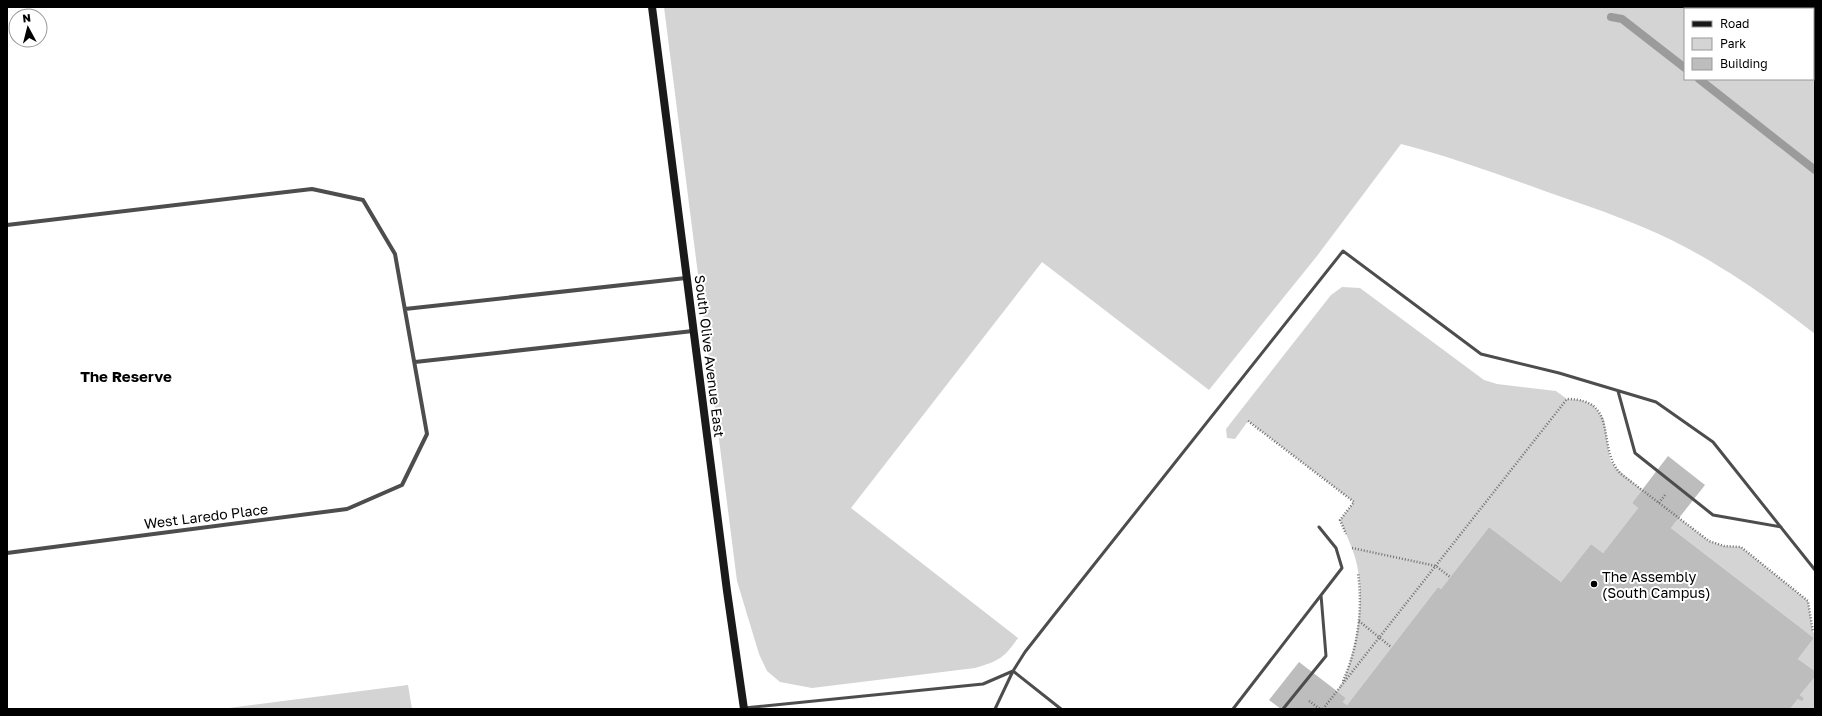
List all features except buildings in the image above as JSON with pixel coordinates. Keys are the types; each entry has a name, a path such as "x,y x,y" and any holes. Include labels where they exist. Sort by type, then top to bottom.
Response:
{"street":[{"name":"South Olive Avenue East","path":"652,7 686,278 744,709"},
{"path":"7,225 312,189 363,200 395,254 414,362 693,331"},
{"path":"405,309 686,278"},
{"name":"West Laredo Place","path":"7,553 347,509 402,485 427,434 414,362"}],"lane":[{"path":"995,709 1013,671 1025,652 1343,252 1481,354 1559,373 1656,402 1713,442 1815,570"},
{"path":"1618,391 1635,453 1713,515 1781,527"},
{"path":"1233,709 1342,568 1336,548 1319,526"},
{"path":"1283,709 1326,656 1321,595"},
{"path":"744,709 983,684 1013,671"},
{"path":"1013,671 1061,709"}],"path":[{"path":"1323,709 1567,399 1581,400 1592,405 1604,419 1610,460 1615,467 1709,541 1724,546 1741,548 1808,601 1813,632"},
{"path":"1248,421 1354,502 1340,520 1354,553"},
{"path":"1338,553 1352,548 1436,566 1450,577"},
{"path":"1341,686 1356,638 1359,620 1360,591 1357,569"},
{"path":"1359,620 1391,647"}],"green space":[{"path":"664,7 1815,7 1815,334 1755,289 1690,249 1667,238 1631,222 1588,206 1434,153 1401,144 1317,256 1209,390 1042,262 851,508 1018,638 1009,650 1000,658 975,668 812,688 780,682 767,671 759,654 737,581"},
{"path":"1342,287 1360,288 1484,380 1497,384 1556,391 1567,399 1581,400 1593,405 1604,419 1610,460 1615,467 1642,490 1632,503 1638,508 1603,553 1591,544 1561,582 1489,527 1441,589 1438,587 1347,705 1343,702 1346,698 1337,691 1346,673 1355,642 1359,618 1360,593 1358,569 1355,557 1340,520 1354,502 1248,421 1235,439 1227,438 1226,429 1331,295"},
{"path":"1679,518 1709,541 1724,546 1741,547 1808,601 1813,632 1815,634 1815,671 1798,659 1814,638 1671,528"},
{"path":"1815,677 1815,709 1790,709 1798,699 1804,698 1800,695"},
{"path":"408,685 412,709 221,709"}],"waterway":[{"path":"1611,17 1622,19 1684,67"},
{"path":"1700,80 1815,170"}],"place":[{"name":"The Assembly (South Campus)","path":"1594,584"}],"district":[{"name":"The Reserve","path":"126,376"}]}
